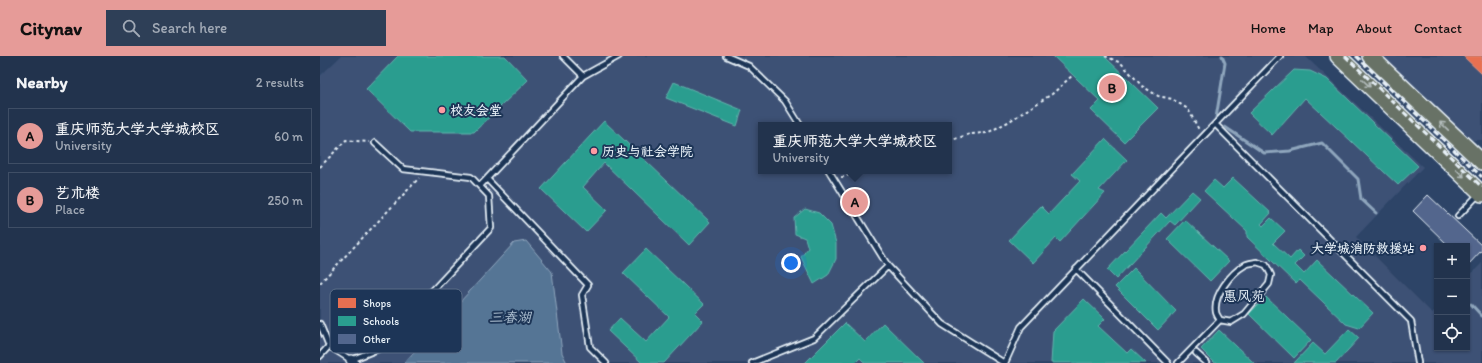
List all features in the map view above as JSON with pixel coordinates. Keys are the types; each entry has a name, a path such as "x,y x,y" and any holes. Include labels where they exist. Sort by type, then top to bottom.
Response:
{"main road":[{"path":"1338,56 1481,194"},
{"path":"1370,56 1482,162"}],"lane":[{"path":"563,56 583,76"},
{"path":"480,186 583,76 619,56"},
{"path":"726,56 749,66 785,101 798,122"},
{"path":"831,174 888,266 942,324 1004,363 1021,327 1132,213 1280,56"},
{"path":"1216,125 1411,320 1418,363"},
{"path":"375,143 403,169 471,177 490,196 491,228 434,289"},
{"path":"487,179 588,285 582,295 590,347 606,363"},
{"path":"1458,216 1481,194"},
{"path":"1257,262 1266,265 1271,275 1269,284 1244,314 1231,322 1220,320 1216,312 1217,302 1220,291 1230,278 1245,265 1257,262"},
{"path":"752,363 814,338 888,266"},
{"path":"1076,269 1168,363"},
{"path":"1178,363 1220,320"},
{"path":"320,324 329,346 320,356"},
{"path":"339,353 352,362 370,353"},
{"path":"1196,353 1207,363"}],"path":[{"path":"1105,56 1121,63 1142,86 1158,96 1172,99 1188,109 1197,124 1202,139"},
{"path":"952,140 970,134 988,133 1052,94 1073,75"},
{"path":"320,168 346,140 375,143"},
{"path":"320,283 425,171"},
{"path":"836,174 843,177 852,174"}],"shaded area":[{"path":"341,56 1305,56 1423,167 1356,237 1432,313 1434,311 1434,351 1470,351 1470,275 1482,263 1482,363 320,363 320,76"},
{"path":"1382,56 1482,56 1482,140 1472,140"}],"water":[{"name":"三春湖","path":"526,241 552,272 562,353 567,363 404,363 413,353 462,353 462,300 514,243"}],"building: Shops":[{"path":"1463,56 1482,56 1482,74"}],"building: Schools":[{"name":"校友会堂","path":"398,56 505,56 528,80 474,132 410,132 366,89"},
{"path":"1053,56 1104,56 1158,108 1124,142 1091,110 1100,101"},
{"path":"1294,70 1310,71 1327,79 1418,166 1398,185 1305,98 1272,135 1249,113"},
{"path":"674,82 742,110 737,126 666,98"},
{"path":"604,121 710,222 689,245 604,163 583,187 607,210 586,232 541,189"},
{"path":"1105,139 1127,160 1099,190 1105,193 1060,242 1056,238 1033,263 1009,240 1041,206 1049,214 1080,181 1072,174"},
{"path":"1233,178 1271,213 1261,224 1263,226 1271,218 1285,231 1273,243 1290,259 1298,250 1304,256 1295,265 1304,274 1317,260 1373,313 1359,328 1346,324 1300,280 1296,284 1247,237 1247,231 1204,191 1214,180 1223,188"},
{"path":"1192,191 1200,198 1175,225 1170,221 1116,279 1107,270 1161,213 1166,218"},
{"path":"805,209 819,213 831,225 836,243 836,259 828,275 814,284 801,257 808,248 805,238 795,234 794,218"},
{"path":"1185,220 1229,261 1210,281 1167,239"},
{"path":"646,249 704,304 695,313 703,321 664,363 642,363 608,331 620,318 646,342 669,317 623,273"},
{"path":"1134,268 1176,311 1158,330 1115,287"},
{"path":"1266,297 1311,340 1294,358 1249,314"},
{"path":"1084,299 1105,319 1098,326 1127,353 1131,349 1146,363 1051,363 1053,331"},
{"path":"845,323 865,342 883,323 924,363 865,363 860,358 855,363 805,363"},
{"path":"1349,329 1359,338 1336,363 1294,363 1313,343 1325,354"},
{"path":"1219,330 1254,363 1215,363 1201,349"}],"building: Other":[{"path":"1428,195 1482,246 1482,250 1470,263 1470,243 1446,243 1413,211"}],"waterway":[{"path":"1216,118 1225,63 1222,56"},
{"path":"1225,127 1264,153 1290,151 1322,143 1358,179 1361,199 1376,213"},
{"path":"1471,304 1482,316"}],"railway":[{"path":"1345,56 1482,187"},
{"path":"1356,56 1482,177"}],"place":[{"name":"艺术楼","path":"1112,88"},
{"name":"校友会堂","path":"442,110"},
{"name":"历史与社会学院","path":"594,151"},
{"name":"重庆师范大学大学城校区","path":"855,202"},
{"name":"大学城消防救援站","path":"1423,248"}],"district":[{"name":"惠风苑","path":"1244,296"}]}
